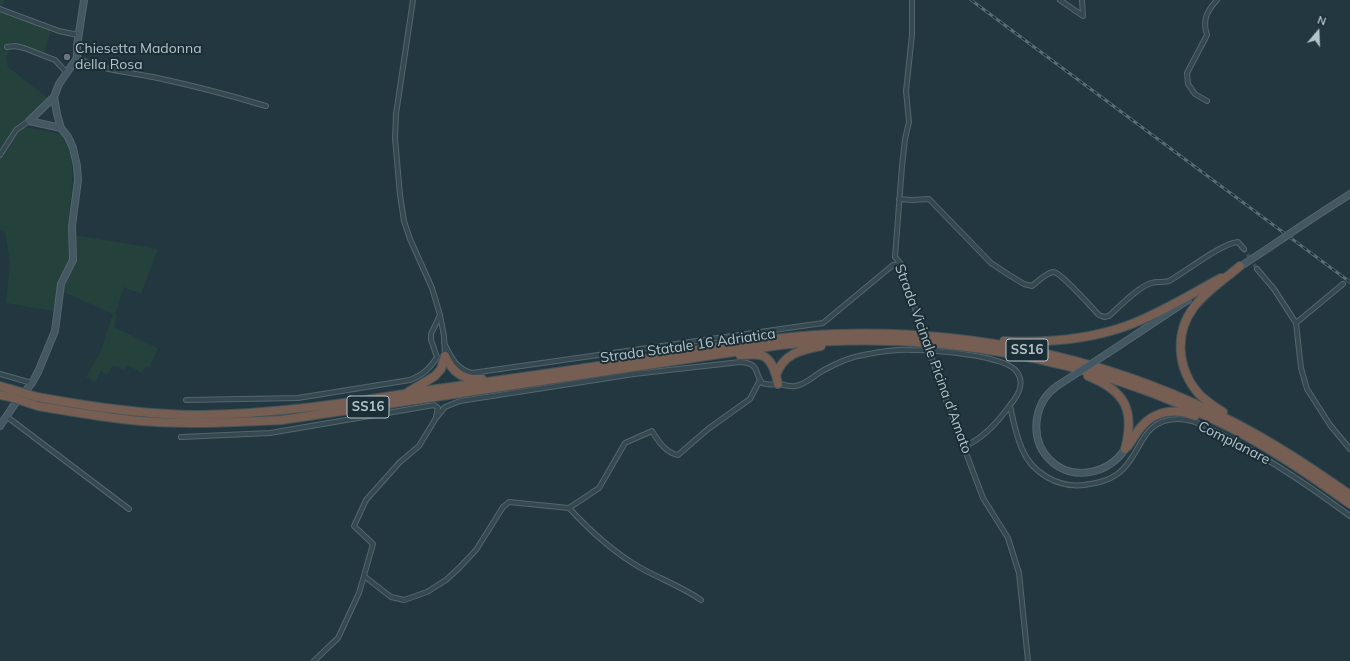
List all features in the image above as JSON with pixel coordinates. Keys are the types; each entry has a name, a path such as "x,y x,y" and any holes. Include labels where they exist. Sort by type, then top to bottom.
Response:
{"highway":[{"name":"SS16","path":"1240,266 1202,298 1190,313 1180,345 1181,358 1188,379 1203,398 1280,448"},
{"name":"SS16","path":"947,338 1026,342 1088,337 1114,330 1138,321 1222,278"},
{"name":"Strada Statale 16 Adriatica","path":"0,395 10,398 95,408 199,415 295,410 795,336 868,334 913,335 995,344 1039,352 1137,380 1217,414 1280,448 1350,495"},
{"name":"Strada Statale 16 Adriatica","path":"0,386 14,390 38,401 92,415 142,421 202,423 282,420 780,345 848,340 946,344 988,349 1028,357 1089,372 1141,388 1199,413 1258,443 1300,469 1350,504"},
{"path":"776,375 783,361 790,356 807,348 848,340"},
{"path":"696,357 759,355 768,359 776,375 778,384"},
{"name":"SS16","path":"445,356 460,376 474,379 498,380"},
{"name":"SS16","path":"401,395 435,376 440,369 445,356"},
{"name":"SS16","path":"1028,357 1093,378 1114,391 1123,402 1129,416 1130,428 1125,449"},
{"name":"SS16","path":"1125,449 1148,420 1160,414 1172,411 1191,415 1258,443"}],"main road":[{"path":"29,121 54,97 59,84 76,58 84,0"},
{"path":"0,426 14,405 32,383 38,372 55,331 61,284 73,260 72,226 78,180 77,166 73,148 68,137 61,128 54,97"},
{"path":"29,121 61,128"},
{"path":"1125,449 1112,464 1102,470 1092,472 1072,472 1053,463 1044,453 1037,434 1036,422 1043,402 1050,392 1057,386 1350,194"}],"street":[{"path":"413,0 396,114 395,138 404,221 432,288 440,315 445,356"},
{"name":"Strada Vicinale Picina d'Amato","path":"912,0 912,35 906,91 909,122 905,139 895,256 901,264 946,400 983,498 1008,538 1019,573 1028,661"},
{"path":"1060,0 1083,16 1082,0"},
{"path":"1207,101 1195,94 1188,84 1187,73 1207,34 1204,25 1210,8 1217,0"},
{"path":"0,9 59,31 78,35"},
{"path":"6,47 16,46 24,48 55,60 67,73"},
{"path":"76,58 108,69 194,86 266,106"},
{"path":"0,155 16,130 29,121"},
{"path":"899,199 929,199 978,250 1000,270 1024,284 1032,286 1049,273 1057,273 1099,315 1104,318 1109,316 1146,286 1155,282 1162,283 1169,281 1231,244 1238,242 1244,249"},
{"path":"444,343 456,364 463,370 472,373 823,323 893,265 901,264"},
{"path":"1257,269 1274,289 1296,323 1301,368 1307,390 1330,425 1350,449"},
{"path":"1296,323 1343,284"},
{"path":"186,400 298,398 410,380 423,374 433,364 437,357 431,340 431,334 440,315"},
{"path":"314,661 338,638 359,593 373,544 354,526 366,500 400,462 419,446 436,418 445,407 460,401 649,372 740,362 754,366 762,383 772,386 778,384 794,386 804,383 824,370 858,356 880,352 911,350 989,358 1010,366 1017,371 1020,378 1019,393 1010,406 985,434 974,443 963,447"},
{"path":"0,374 32,383"},
{"path":"364,576 391,597 404,600 427,592 446,580 460,568 476,550 503,507 509,502 569,508 599,488 625,443 652,432 659,442 672,454 678,456 708,429 750,399 760,380"},
{"path":"181,437 270,433 434,405 438,408 436,418"},
{"name":"Complanare","path":"1010,406 1015,429 1023,451 1035,468 1048,478 1057,482 1080,485 1111,479 1127,466 1147,431 1162,421 1178,418 1196,422 1255,452 1291,474 1350,516"},
{"path":"6,416 129,509"},
{"path":"569,508 610,548 640,568 687,590 701,600"}],"green space":[{"path":"0,0 4,0 0,11"},
{"path":"0,11 51,30 44,53 12,42 6,58 8,67 48,98 19,126 62,134 68,145 71,157 72,183 68,234 158,249 141,294 124,287 115,314 117,315 114,327 158,348 149,368 145,367 142,373 127,365 124,370 113,365 107,375 101,371 95,382 86,377 100,353 113,314 61,291 58,312 6,303 10,263 5,231 0,230"}],"tunnel":[{"path":"1244,249 1257,269"}],"railway":[{"path":"971,0 1350,282"}],"place":[{"name":"Chiesetta Madonna della Rosa","path":"67,57"}]}
